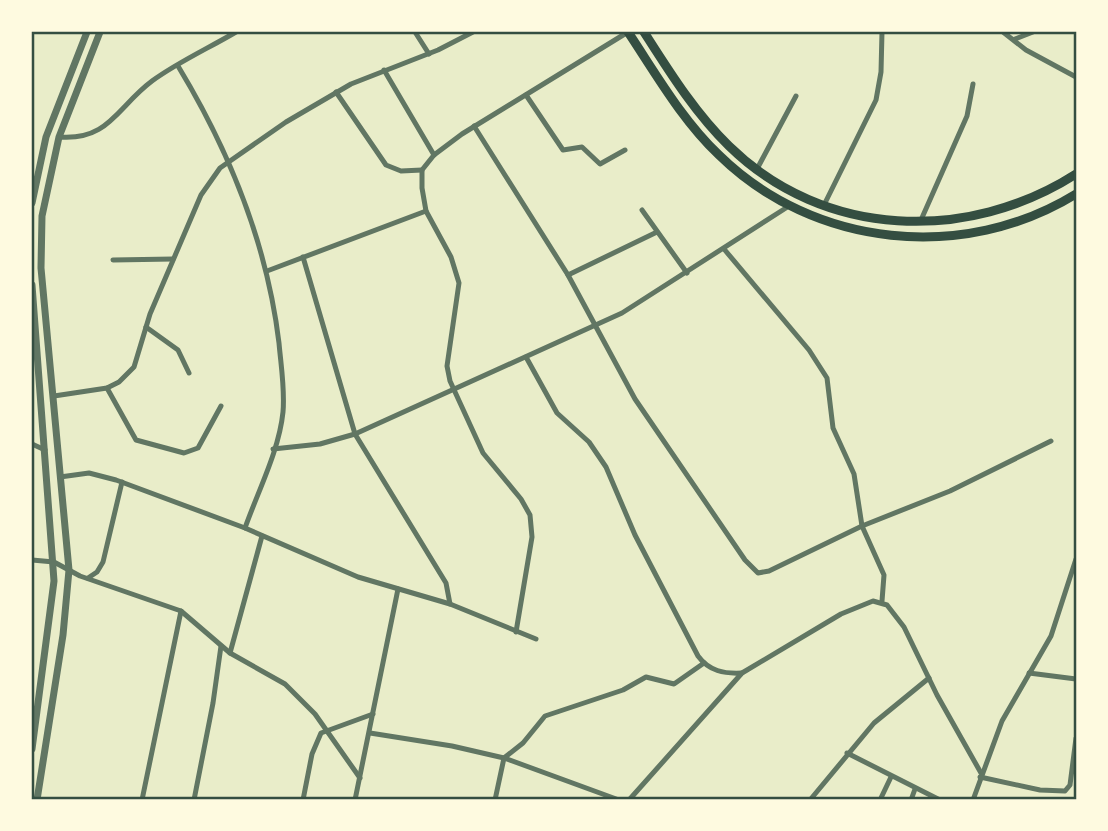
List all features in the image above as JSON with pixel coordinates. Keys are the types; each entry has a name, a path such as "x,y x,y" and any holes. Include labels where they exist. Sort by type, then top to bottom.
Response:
{"main road":[{"path":"628,32 690,122 720,156 767,193 789,206 851,229 889,236 927,237 974,233 1019,222 1076,194"},
{"path":"643,32 712,128 757,169 789,190 824,206 861,216 921,220 964,218 1010,208 1076,174"},
{"path":"650,65 660,58"}],"street":[{"path":"32,203 44,144 87,32"},
{"path":"37,800 63,635 69,570 40,241 44,197 59,137 100,32"},
{"path":"59,137 82,138 94,133 115,118 150,83 236,32"},
{"path":"415,32 429,54"},
{"path":"54,396 107,388 119,382 134,367 146,327 173,260 211,177 268,134 336,92 384,70 429,54 473,32"},
{"path":"516,632 532,537 530,515 526,506 482,453 453,390 447,366 459,283 426,211 422,170 433,155 474,126 628,32"},
{"path":"824,206 876,100 881,72 882,32"},
{"path":"1003,32 1026,50 1075,76 1076,66"},
{"path":"1015,39 1033,32"},
{"path":"178,66 230,162 250,214 267,271 283,392 282,414 246,528"},
{"path":"384,70 433,155"},
{"path":"921,220 967,116 973,84"},
{"path":"336,92 386,164 401,171 422,170"},
{"path":"526,95 564,150 582,147 600,164 625,150"},
{"path":"757,169 796,96"},
{"path":"474,126 568,275 635,399 752,569 758,573 769,571 862,526 929,500 1051,441"},
{"path":"273,449 320,444 355,434 596,326 687,273 789,206"},
{"path":"642,210 687,273"},
{"path":"267,271 426,211"},
{"path":"568,275 657,232"},
{"path":"724,249 823,370 830,389 833,428 854,474 862,526 884,575 882,601 904,627 980,775 1032,789 1065,791 1071,780 1076,738"},
{"path":"303,257 355,434 446,583 450,604"},
{"path":"113,260 173,260"},
{"path":"32,285 54,562 52,612 34,720 32,749"},
{"path":"146,327 178,350 190,373"},
{"path":"527,357 557,412 589,442 606,467 635,535 704,663 719,671 742,673"},
{"path":"107,388 136,440 184,453 198,448 221,406"},
{"path":"32,444 45,450"},
{"path":"60,477 89,473 122,482 246,528 358,577 450,604 536,639"},
{"path":"87,579 97,572 103,562 122,482"},
{"path":"230,653 262,536"},
{"path":"973,800 1002,721 1051,636 1076,559"},
{"path":"32,560 54,562 87,579 181,611 230,653 285,684 328,730 360,778"},
{"path":"355,800 398,589"},
{"path":"629,800 742,673 841,614 864,604 882,601"},
{"path":"142,800 172,666 181,611"},
{"path":"194,800 214,703 221,646"},
{"path":"495,800 504,758 553,713 624,690 646,677 674,684 704,663"},
{"path":"1029,673 1076,679"},
{"path":"810,800 847,753 900,700 929,678"},
{"path":"303,800 312,754 321,733 373,714"},
{"path":"370,733 452,746 504,758 619,800"},
{"path":"847,753 940,800"},
{"path":"880,800 891,777"},
{"path":"911,800 915,789"}]}
